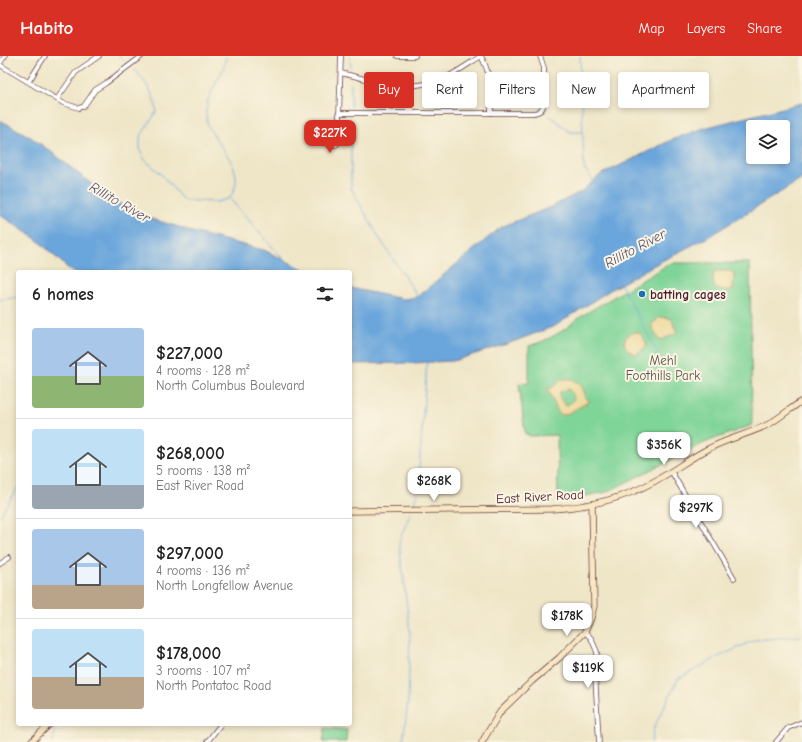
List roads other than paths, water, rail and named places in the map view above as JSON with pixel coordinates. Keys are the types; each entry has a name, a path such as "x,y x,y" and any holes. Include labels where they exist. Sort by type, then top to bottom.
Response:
{"street":[{"path":"5,56 0,64 69,106 81,107 95,90 142,56"},
{"path":"28,81 45,56"},
{"path":"57,99 73,74 99,56"},
{"path":"339,122 334,129 328,131 325,135 326,142 329,145 336,145 340,141 341,128 339,113 341,56"},
{"path":"397,56 415,56"},
{"path":"341,73 389,84 414,86 441,79 481,56 490,78 491,113"},
{"path":"339,113 532,113 541,110 544,103 544,68 540,56"},
{"name":"East River Road","path":"352,511 552,508 576,507 592,504 622,496 655,481 708,448 770,423 802,401"},
{"path":"671,471 734,578"},
{"path":"482,742 500,712 585,632 594,606 592,504"},
{"path":"0,563 9,558"},
{"path":"585,632 591,638 597,652 595,674 599,742"},
{"path":"776,742 788,728 802,722"},
{"path":"31,742 48,726"},
{"path":"207,742 219,726"}],"water":[{"name":"Rillito River","path":"802,103 802,179 708,237 610,290 555,326 507,344 453,361 352,364 352,288 403,299 417,297 501,227 551,207 582,191 600,175 671,140 704,128"},
{"path":"0,120 37,141 108,196 138,214 192,232 264,250 305,270 70,270 36,239 0,215"}],"waterway":[{"path":"119,56 125,62"},
{"path":"134,69 149,88 157,111 140,137 140,150 144,159 161,174 183,200 217,202 230,198 236,181 233,166 210,129 206,117 209,96 224,67 226,56"},
{"path":"350,56 351,67"},
{"path":"580,56 584,168 594,182"},
{"path":"351,83 351,107"},
{"path":"549,115 570,132 583,132"},
{"path":"351,119 351,188 378,236 418,297"},
{"path":"230,199 285,261"},
{"path":"620,283 658,354 653,362 648,366"},
{"path":"0,300 16,297"},
{"path":"413,507 417,496 427,362"},
{"path":"0,516 16,490"},
{"path":"403,742 408,701 410,632 399,541 411,512"},
{"path":"651,742 654,727 678,679 720,656 755,640 802,636"},
{"path":"53,742 56,726"}],"place":[{"name":"batting cages","path":"642,294"}],"park label":[{"name":"Mehl Foothills Park","path":"663,368"}]}
